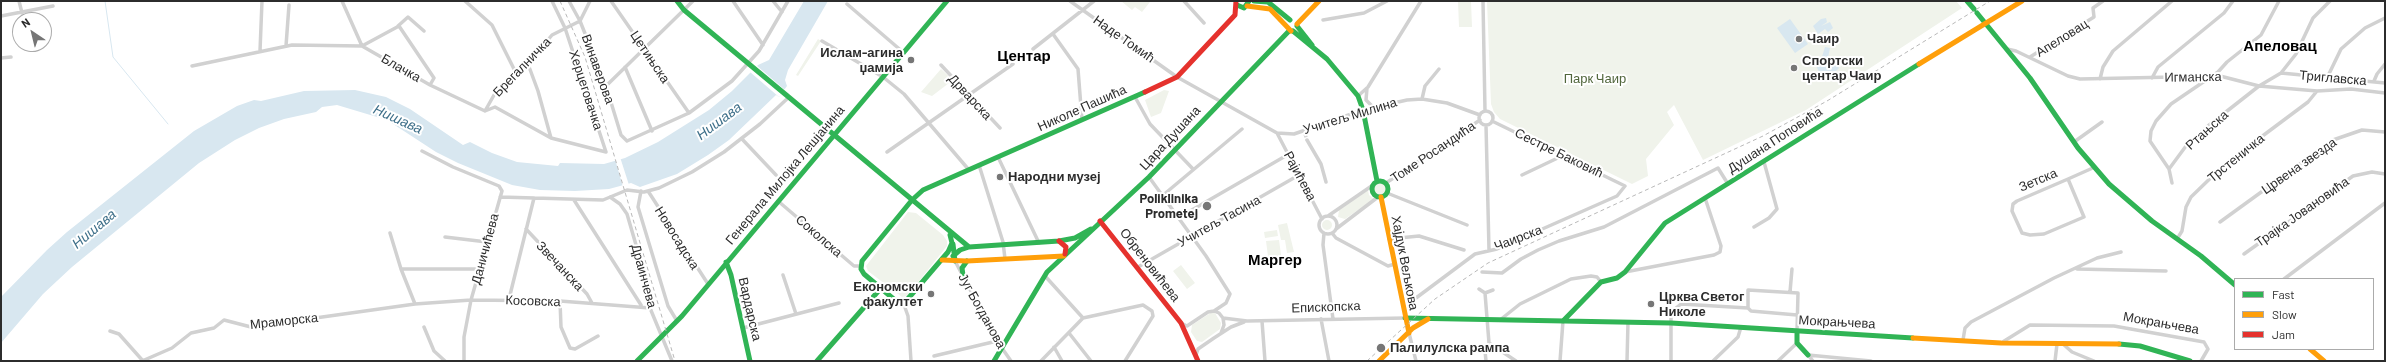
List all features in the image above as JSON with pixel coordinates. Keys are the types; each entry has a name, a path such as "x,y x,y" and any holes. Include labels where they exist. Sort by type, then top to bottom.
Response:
{"street":[{"path":"19,1 22,12"},
{"path":"260,51 262,1"},
{"path":"342,1 362,46"},
{"path":"465,1 492,25 516,73"},
{"name":"Херцеговачка","path":"551,138 606,152 565,28 552,1"},
{"name":"Винаверова","path":"569,1 580,21 606,86 623,139 629,140 652,130"},
{"path":"580,21 590,1"},
{"name":"Цетињска","path":"611,1 688,113"},
{"path":"677,1 684,10 751,67 912,200 950,236 969,246"},
{"path":"606,86 693,1"},
{"path":"733,1 763,45"},
{"path":"773,1 782,12"},
{"path":"625,67 652,130 688,113 718,93 751,67 788,1"},
{"name":"Генерала Милојка Лешјанина","path":"637,361 677,321 947,1"},
{"name":"Наде Томић","path":"1070,1 1177,77 1277,133"},
{"path":"1033,49 1094,1"},
{"path":"1184,1 1204,23"},
{"path":"1254,1 1266,2 1272,5 1295,23 1312,45 1339,71 1358,96 1363,110 1375,183"},
{"path":"1289,29 1318,1"},
{"path":"1323,20 1364,13 1387,1"},
{"path":"1358,96 1368,87 1421,1"},
{"path":"1483,1 1486,111"},
{"path":"1967,1 2030,78 2074,142 2095,167 2124,197 2201,256 2234,284"},
{"name":"Душана Поповића","path":"1562,321 1601,282 1617,278 1625,272 1662,225 1764,162 1833,116 2022,1"},
{"name":"Апеловац","path":"2030,57 2094,17 2093,8 2103,1"},
{"path":"2100,79 2103,67 2113,51 2172,1"},
{"path":"2152,78 2158,67 2224,13 2233,1"},
{"path":"2172,183 2169,169 2152,144 2151,131 2156,121 2171,104 2212,76 2261,35 2279,1"},
{"path":"2282,73 2296,54 2313,18 2330,1"},
{"name":"Николе Пашића","path":"1236,2 1242,8 1248,4 1270,9 1289,29 1312,45"},
{"name":"Николе Пашића","path":"861,266 864,258 920,191 1135,97 1177,77 1235,15 1236,2"},
{"path":"847,4 904,53"},
{"path":"286,46 289,5"},
{"path":"26,12 53,6"},
{"path":"1,16 12,14"},
{"path":"192,66 286,46 362,46 398,26 408,17 424,31"},
{"path":"2327,78 2341,49 2365,28 2385,18"},
{"name":"Брегалничка","path":"485,111 498,88 528,64 552,35 580,21"},
{"path":"1289,29 1295,23"},
{"path":"398,26 434,78 430,85"},
{"name":"Цара Душана","path":"994,361 1045,276 1091,229 1149,177 1176,150 1220,101 1289,29"},
{"path":"1053,34 1078,69 1082,120"},
{"path":"822,40 883,77 915,104 969,170"},
{"name":"Блачка","path":"362,46 430,85 485,111"},
{"name":"Игманска","path":"2006,49 2030,57 2075,78 2100,79 2212,76 2230,77 2259,86 2317,91 2351,89 2385,93"},
{"path":"1,58 11,57"},
{"path":"528,64 538,91 551,138"},
{"path":"887,152 1013,64"},
{"path":"2374,81 2377,74 2385,64"},
{"name":"Дрварска","path":"941,65 1000,128"},
{"path":"1422,99 1425,86 1440,69"},
{"name":"Триглавска","path":"2282,73 2385,83"},
{"name":"Ртањска","path":"2169,169 2186,146 2208,126 2259,86 2282,73"},
{"path":"1368,87 1366,100 1373,107"},
{"name":"Трстеничка","path":"2177,239 2182,231 2186,207 2191,197 2225,164 2308,102 2317,91"},
{"path":"1135,97 1148,121 1193,169"},
{"path":"422,151 454,167 499,186 502,191 500,198 574,200 610,197 627,190 648,191 692,172 742,139 788,98"},
{"name":"Учитељ Милина","path":"1277,133 1290,134 1304,132 1363,110 1396,101 1422,99 1447,103 1480,116"},
{"path":"485,111 495,107 551,138"},
{"path":"1486,111 1480,116 1480,120 1486,125 1489,250"},
{"path":"1486,111 1491,113 1492,121 1486,125"},
{"name":"Томе Росандића","path":"1386,184 1480,120"},
{"name":"Сестре Баковић","path":"1492,121 1625,186"},
{"path":"2074,142 2102,122"},
{"path":"1162,196 1242,130"},
{"name":"Црвена звезда","path":"2220,222 2333,140 2362,130 2385,132"},
{"name":"Рајићева","path":"1277,133 1322,218"},
{"path":"742,139 776,175"},
{"path":"1308,140 1321,164 1326,182"},
{"path":"1178,218 1288,154"},
{"path":"1522,174 1564,155"},
{"path":"998,157 1039,242"},
{"path":"1754,227 1769,218 1777,209 1777,204 1764,162"},
{"path":"979,165 1003,245 1005,259"},
{"name":"Зетска","path":"2068,179 2084,217 2044,234 2030,235 2022,233 2012,211 2013,204 2068,179 2095,167"},
{"path":"1482,272 1502,273 1521,259 1549,245 1604,227 1718,168 1728,184"},
{"name":"Трајка Јовановића","path":"2244,254 2352,176 2372,172 2385,174"},
{"name":"Учитељ Тасина","path":"1138,267 1300,175"},
{"path":"1149,177 1230,294 1226,303 1214,311 1208,312 1186,329"},
{"path":"1333,318 1323,245 1324,233 1319,226 1322,218 1328,216 1375,183 1386,184 1387,193"},
{"name":"Хајдук Вељкова","path":"1375,183 1372,192 1380,197 1408,333"},
{"name":"Чаирска","path":"1416,298 1475,254 1497,249 1617,196 1625,186"},
{"path":"641,191 638,207 668,306 677,321"},
{"name":"Новосадска","path":"648,191 708,284"},
{"path":"1324,233 1332,233 1387,193"},
{"path":"1387,193 1467,225"},
{"name":"Драинчева","path":"610,197 620,204 627,214 650,293 650,308 672,361"},
{"name":"Даничићева","path":"464,361 464,337 471,300 500,198"},
{"path":"509,299 534,198"},
{"path":"1625,272 1714,255 1720,252 1721,246 1704,198"},
{"path":"574,200 641,305"},
{"name":"Соколска","path":"778,201 854,266 861,266"},
{"path":"2285,278 2385,203"},
{"path":"1328,216 1334,219 1336,229"},
{"name":"Обреновићева","path":"1100,221 1186,329 1195,348 1198,361"},
{"name":"Звечанска","path":"526,229 587,294 592,303"},
{"path":"954,259 960,250 969,246 1059,241 1074,238 1091,229"},
{"path":"390,232 401,269 415,304"},
{"path":"1332,233 1336,238 1388,266 1395,264"},
{"path":"950,236 954,259"},
{"path":"861,266 864,274 896,301 903,302 908,299 942,260 951,247 950,236"},
{"path":"1389,239 1419,236 1464,250"},
{"path":"445,237 487,242"},
{"path":"942,260 954,259 967,261 1064,256 1066,247 1059,241"},
{"path":"1964,340 1968,324 2097,258 2121,252"},
{"name":"Југ Богданова","path":"954,259 997,341 1011,361"},
{"path":"962,275 962,268 967,261"},
{"name":"Вардарска","path":"726,262 750,361"},
{"path":"401,269 479,269"},
{"path":"1790,292 1792,269"},
{"path":"2075,269 2166,271"},
{"path":"783,275 796,314"},
{"path":"1045,276 1083,318"},
{"path":"1500,321 1520,304 1571,279 1590,276 1597,277 1601,282"},
{"path":"817,361 881,288"},
{"path":"1479,289 1485,293"},
{"path":"1485,293 1493,290"},
{"path":"1748,308 1748,290 1798,293 1797,343 1813,361"},
{"path":"1485,293 1489,343 1485,350 1486,361"},
{"name":"Косовска","path":"415,304 509,299 641,305 650,308"},
{"path":"560,301 561,327 570,348 575,349 598,336"},
{"path":"903,302 908,316 911,361"},
{"path":"743,328 839,303"},
{"name":"Мраморска","path":"110,332 119,334 143,361 172,348 194,331 214,328 224,320 251,327 415,304"},
{"path":"1671,361 1671,323 1674,312 1679,305 1685,304 1748,308 1751,312 1797,314"},
{"path":"1041,361 1083,318 1141,305 1152,311 1154,315 1125,361"},
{"path":"1214,311 1219,313 1223,318 1224,325 1221,333"},
{"name":"Епископска","path":"1223,318 1262,321 1333,318 1405,318"},
{"path":"1405,318 1562,321 1560,361"},
{"path":"1321,319 1329,361"},
{"path":"1379,361 1408,333 1429,319"},
{"name":"Епископска","path":"1195,348 1221,333 1247,321"},
{"path":"1262,321 1265,361"},
{"name":"Мокрањчева","path":"1562,321 1671,323 2001,342 2119,344 2140,346 2190,361"},
{"path":"1627,361 1628,322"},
{"name":"Мокрањчева","path":"2001,342 2020,329 2030,325 2114,326 2204,342 2208,349 2201,361"},
{"path":"424,327 434,351 445,361"},
{"path":"1713,361 1738,338 1741,327"},
{"path":"1069,333 1091,361"},
{"path":"1408,333 1416,361"},
{"path":"934,356 997,341"},
{"path":"1489,343 1516,361"},
{"path":"1778,361 1797,343"},
{"path":"2055,361 2060,344 2072,352 2094,361"},
{"path":"1054,347 1062,361"},
{"path":"2311,350 2324,361"},
{"path":"1808,355 1871,361"}],"green space":[{"path":"1121,1 1150,2 1142,12 1135,7 1132,10"},
{"path":"1458,1 1471,1 1472,27 1459,27"},
{"name":"Парк Чаир","path":"1487,1 1956,1 1962,8 1806,110 1703,160 1674,105 1667,112 1674,125 1646,159 1648,176 1632,184 1500,119 1494,112 1491,104"},
{"path":"818,39 821,41 798,76 796,75"},
{"path":"941,69 953,80 932,96 921,92"},
{"path":"1164,90 1169,91 1161,113 1151,117 1145,100"},
{"path":"1380,182 1385,184 1387,189 1385,194 1380,196 1375,194 1373,189 1375,184"},
{"path":"1368,190 1369,195 1374,199 1345,219 1338,217 1339,210"},
{"path":"908,212 916,213 943,235 947,241 947,246 907,296 902,297 868,271 866,266"},
{"path":"1325,220 1329,220 1332,225 1329,230 1325,230 1322,227 1322,223"},
{"path":"1287,223 1294,252 1287,253 1285,240 1281,240 1278,225"},
{"path":"1277,230 1278,236 1265,238 1264,232"},
{"path":"1279,240 1282,262 1269,264 1266,241"},
{"path":"1181,265 1195,283 1187,289 1173,271"},
{"path":"1212,312 1215,313 1221,323 1220,329 1202,342 1197,341 1191,332 1192,325"}],"water":[{"name":"Нишава","path":"804,1 828,1 788,70 785,80 787,86 779,97 776,95 729,140 677,174 640,187 631,183 609,189 575,191 540,190 512,185 458,163 436,152 387,120 337,105 322,107 316,112 284,119 259,128 235,140 199,163 72,267 43,294 1,343 1,297 47,250 67,232 194,131 237,106 254,100 261,101 304,91 355,90 386,97 410,109 463,145 470,142 492,153 517,162 558,166 560,163 604,164 625,158 658,142 709,110 732,91 758,65 769,60"},
{"path":"1826,18 1827,22 1821,26 1830,22 1833,28 1828,32 1825,29 1818,34 1813,26 1821,19"},
{"path":"1790,19 1808,44 1795,53 1777,28"},
{"path":"1825,47 1830,48 1827,62 1836,64 1839,68 1835,72 1830,71 1827,73 1827,77 1823,79 1815,64 1821,60"}],"pier":[{"path":"756,65 785,90 779,97 750,72"},
{"path":"620,157 629,185 623,187 615,159"}],"waterway":[{"path":"105,1 113,57 168,124"}],"tunnel":[{"path":"1305,134 1307,140"}],"railway":[{"path":"560,1 585,57 675,361"},
{"path":"1367,361 1435,299 1488,263 1763,136 1827,101 1990,1"}],"traffic: fast":[{"path":"677,1 684,10 969,247 1059,241 1075,238 1091,229"},
{"path":"637,361 682,316 947,1"},
{"path":"1237,5 1244,8 1249,1"},
{"path":"1254,1 1268,2 1290,20"},
{"path":"1967,1 1974,9"},
{"path":"1977,13 2030,78 2078,148 2109,184 2152,221 2201,256 2234,284"},
{"path":"1297,26 1312,45"},
{"path":"994,361 1047,272 1149,177 1289,31"},
{"path":"1293,31 1327,59 1358,96 1363,110 1377,181"},
{"path":"1563,321 1601,282 1617,278 1625,272 1665,223 1919,64"},
{"path":"912,200 923,190 1145,92"},
{"path":"1377,181 1383,181 1388,186 1388,189 1386,195 1383,197 1377,197 1372,192 1372,186 1377,181"},
{"path":"912,200 862,261 861,269 864,274 896,301 906,301 948,252 952,243 950,235"},
{"path":"953,244 955,261"},
{"path":"953,256 960,250 969,247"},
{"path":"963,275 962,268 967,261"},
{"path":"726,262 731,275 750,361"},
{"path":"817,361 881,288"},
{"path":"1405,318 1671,323 1913,338"},
{"path":"1797,331 1797,343 1808,355"},
{"path":"2119,344 2140,346 2190,361"}],"traffic: slow":[{"path":"1297,24 1319,1"},
{"path":"1919,64 2022,1"},
{"path":"1247,6 1270,9 1291,31"},
{"path":"1381,197 1409,333"},
{"path":"942,260 967,261 1064,256"},
{"path":"1379,361 1413,328 1428,319"},
{"path":"1913,338 2001,343 2119,344"},
{"path":"2311,350 2324,361"}],"traffic: jam":[{"path":"1145,92 1177,77 1235,15 1236,1"},
{"path":"1100,221 1181,323 1198,361"},
{"path":"1059,241 1066,247 1065,254"}],"place":[{"name":"Чаир","path":"1799,39"},
{"name":"Ислам-агина џамија","path":"911,60"},
{"name":"Спортски центар Чаир","path":"1794,68"},
{"name":"Народни музеј","path":"1000,177"},
{"name":"Poliklinika Prometej","path":"1207,206"},
{"name":"Економски факултет","path":"931,294"},
{"name":"Црква Светог Николе","path":"1651,304"},
{"name":"Палилулска рампа","path":"1381,348"}],"district":[{"name":"Апеловац","path":"2280,46"},
{"name":"Центар","path":"1024,56"},
{"name":"Маргер","path":"1275,260"}]}
